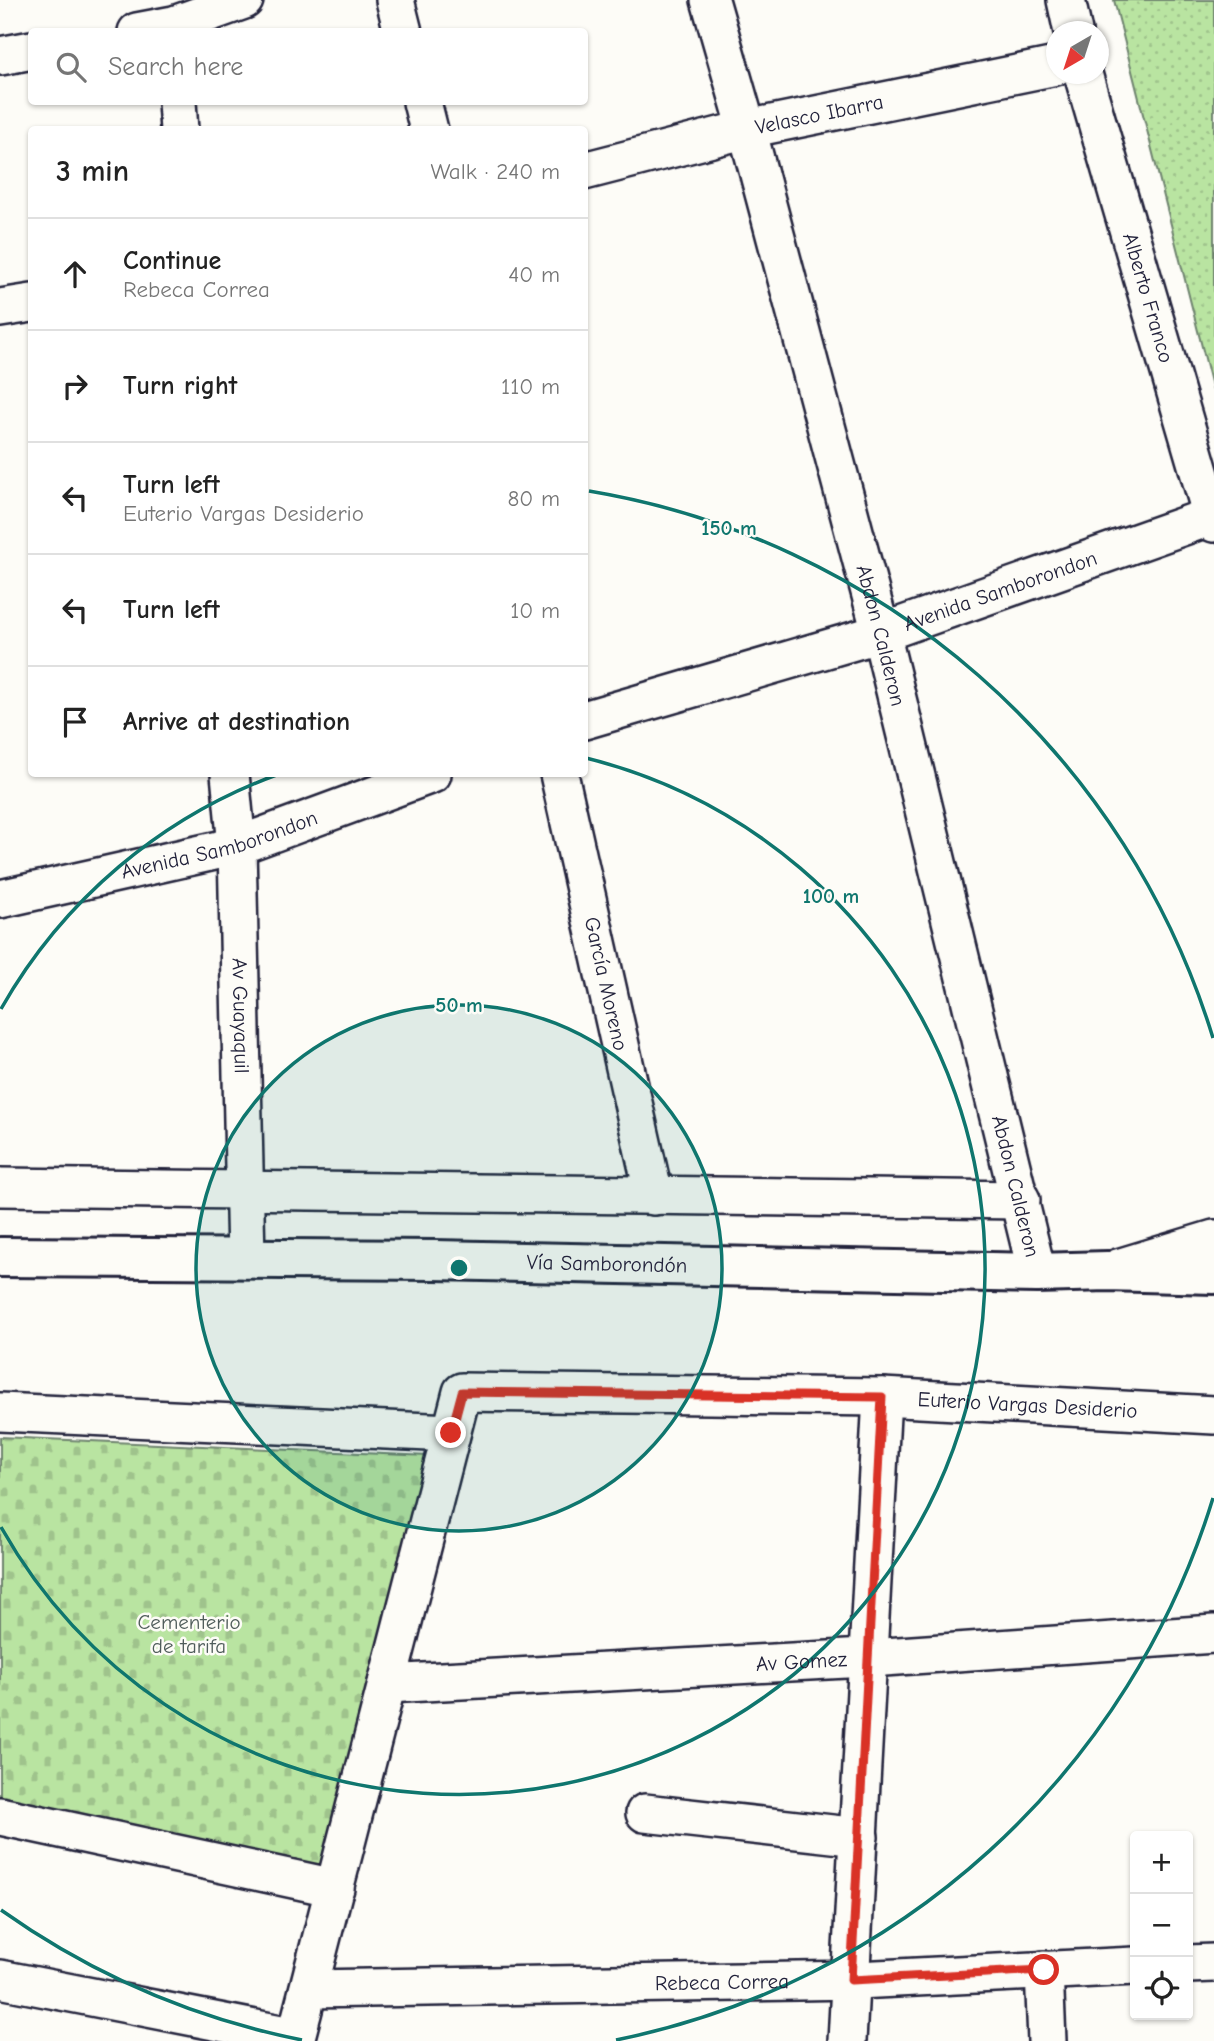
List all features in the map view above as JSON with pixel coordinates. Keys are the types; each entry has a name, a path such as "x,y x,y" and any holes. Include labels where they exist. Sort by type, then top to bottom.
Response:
{"main road":[{"name":"Vía Samborondón","path":"0,1257 449,1260 1037,1273 1107,1271 1214,1274"}],"street":[{"path":"148,28 244,0"},
{"path":"395,0 403,28"},
{"name":"Abdon Calderon","path":"710,0 881,633 1037,1273"},
{"path":"1066,0 1071,21"},
{"path":"0,56 28,51"},
{"name":"Velasco Ibarra","path":"588,170 747,129 1046,68"},
{"name":"Alberto Franco","path":"1086,84 1213,519"},
{"path":"177,105 179,126"},
{"path":"423,105 428,126"},
{"path":"0,308 28,304"},
{"name":"Avenida Samborondon","path":"588,719 881,633 1213,519"},
{"name":"Av Guayaquil","path":"230,777 237,846 246,1259"},
{"name":"Avenida Samborondon","path":"0,899 237,846 424,777"},
{"name":"García Moreno","path":"560,777 654,1196"},
{"path":"0,1187 1021,1200"},
{"path":"1107,1271 1214,1239"},
{"name":"Euterio Vargas Desiderio","path":"451,1433 462,1392 882,1397 1214,1415"},
{"path":"847,2041 882,1397"},
{"path":"0,1412 451,1433 296,2039 0,1979"},
{"name":"Av Gomez","path":"387,1684 868,1658 1214,1634"},
{"path":"645,1813 859,1837"},
{"path":"0,1816 335,1888"},
{"path":"1193,1964 1214,1963"},
{"name":"Rebeca Correa","path":"309,1989 851,1980 1130,1966"},
{"path":"1044,1970 1047,2041"}],"green space":[{"path":"1114,0 1214,0 1214,394"},
{"name":"Cementerio de tarifa","path":"0,1437 429,1456 325,1868 0,1796"}],"route":[{"path":"451,1433 462,1392 882,1397 851,1980 1044,1970"}]}
